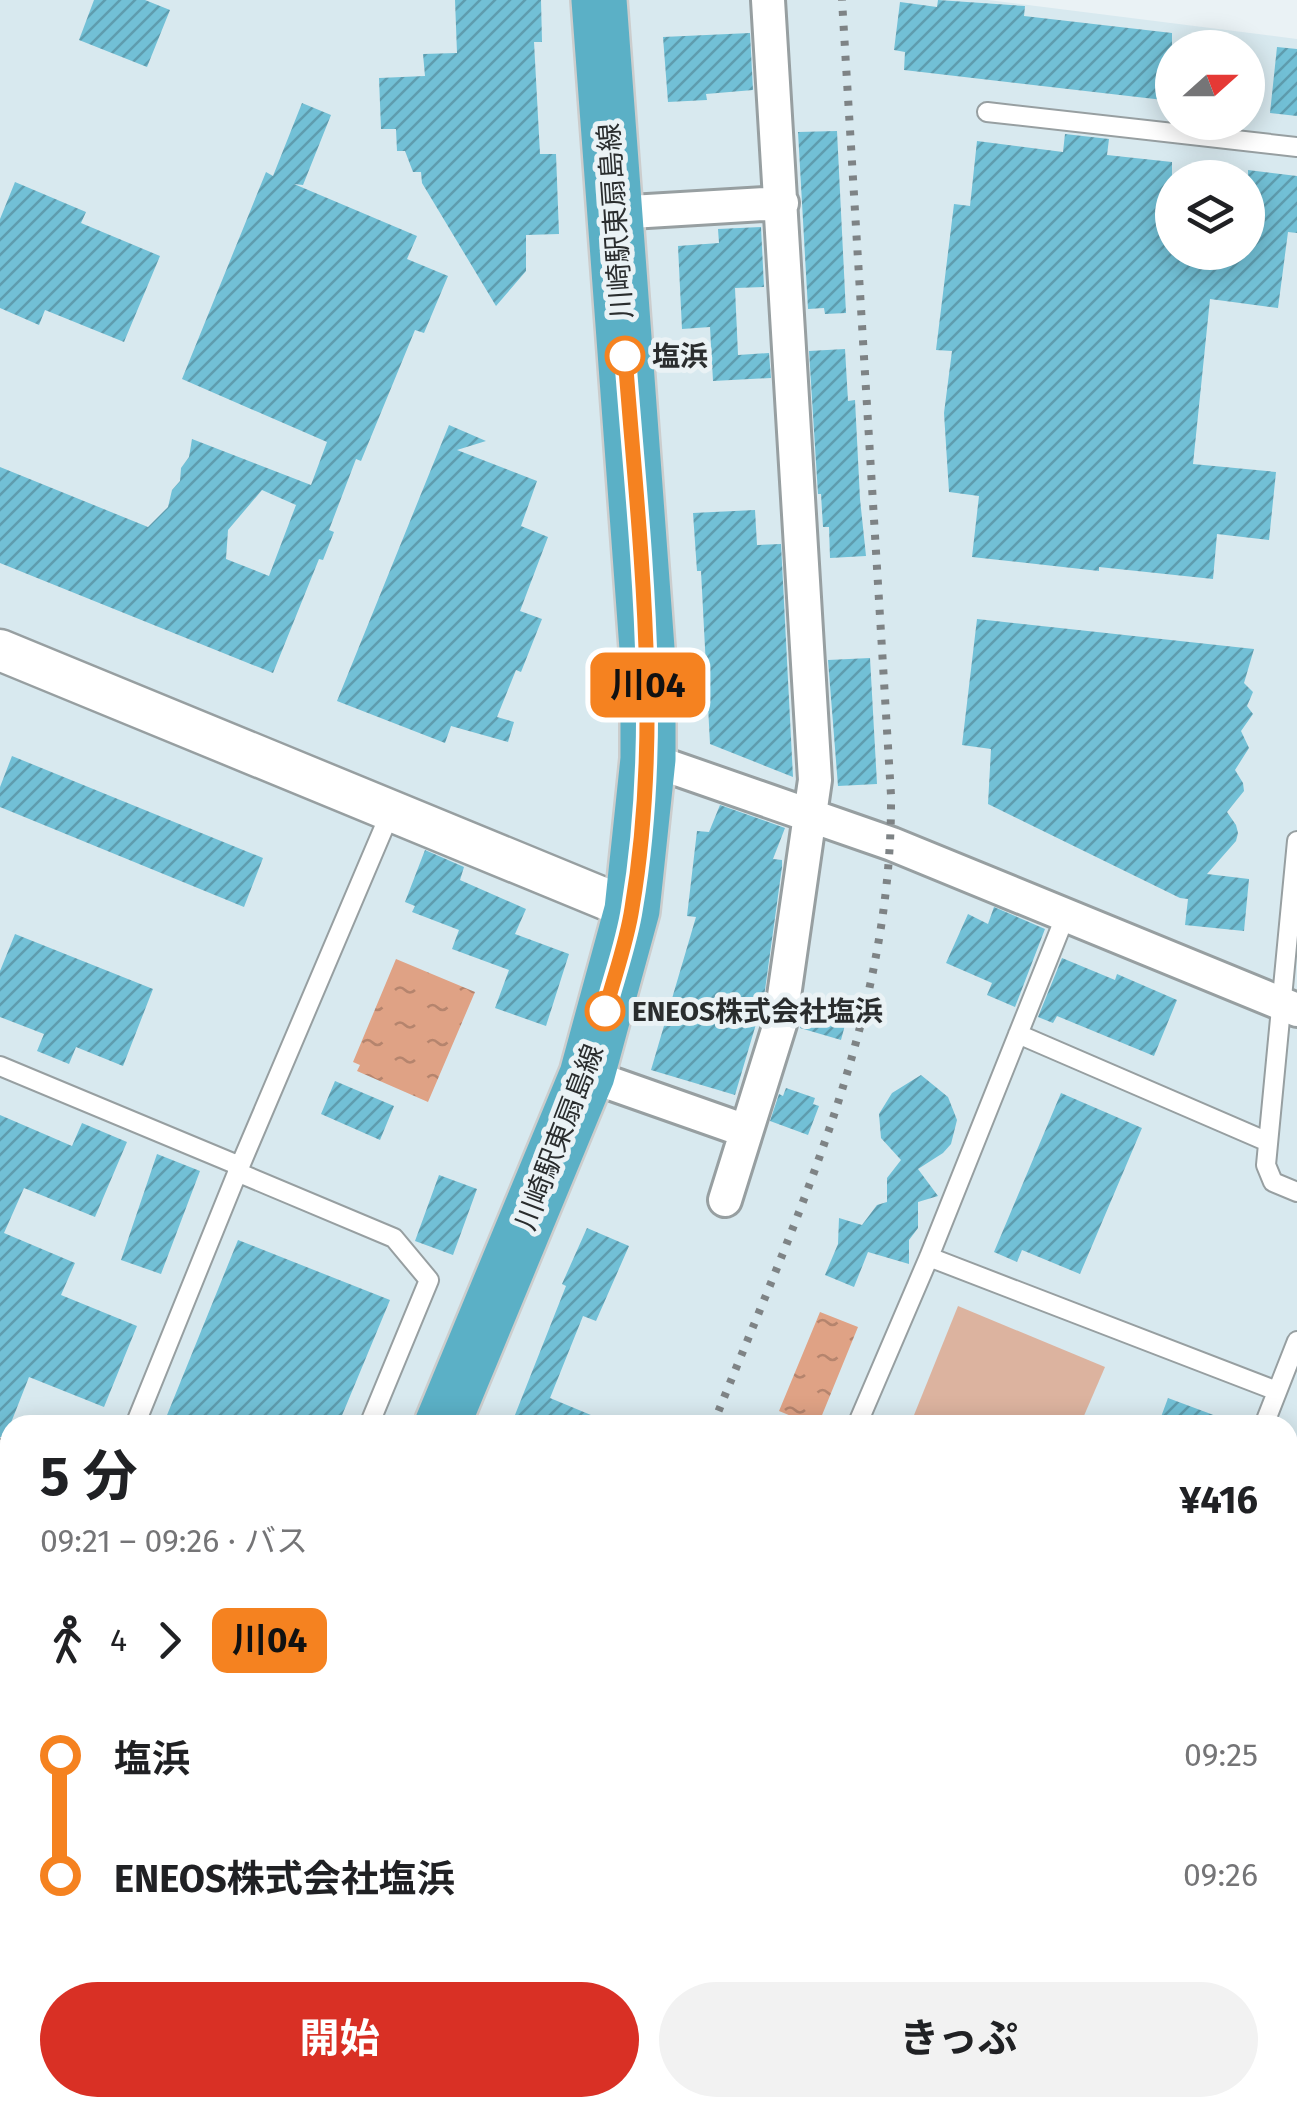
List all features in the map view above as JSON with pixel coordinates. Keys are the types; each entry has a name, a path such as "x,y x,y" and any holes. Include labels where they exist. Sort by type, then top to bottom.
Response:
{"highway":[{"name":"川崎駅東扇島線","path":"446,1415 587,1076 632,910 648,759 648,662 599,0"}],"street":[{"path":"724,1200 780,1024 815,780 768,0"},
{"path":"614,213 782,203"},
{"path":"0,650 632,910"},
{"path":"648,759 808,813 1289,1007"},
{"path":"587,1076 746,1131"}],"lane":[{"path":"987,112 1297,148"},
{"path":"139,1415 390,811"},
{"path":"1297,841 1289,1007 1266,1166 1272,1182 1297,1192"},
{"path":"861,1415 1065,917"},
{"path":"1018,1034 1268,1142"},
{"path":"0,1066 394,1238 429,1280 373,1415"},
{"path":"929,1257 1277,1391"},
{"path":"1268,1415 1297,1341"}],"shaded area":[{"path":"0,0 988,0 1226,30 1155,30 1155,140 1265,140 1265,35 1297,39 1297,1415 0,1415"},
{"path":"958,1306 1105,1367 1084,1415 914,1415"}],"water":[{"path":"396,959 475,992 428,1102 357,1071 360,1065 353,1062"},
{"path":"820,1312 858,1327 822,1415 789,1415 779,1411"}],"building":[{"path":"94,0 145,0 170,10 147,67 79,40"},
{"path":"455,0 541,0 542,42 534,42 540,154 556,154 559,234 526,235 526,271 496,306 422,183 421,172 413,172 405,151 397,151 396,129 381,129 379,78 425,76 423,54 457,53"},
{"path":"938,0 1025,6 1024,16 1155,31 1155,99 904,70 905,52 894,50 900,2 937,7"},
{"path":"750,33 753,90 706,94 707,100 668,102 663,37"},
{"path":"1277,47 1297,49 1297,116 1270,113"},
{"path":"302,103 331,115 303,185 294,184 417,236 407,259 448,276 424,333 415,330 361,461 356,459 329,530 334,532 323,560 319,559 273,673 0,563 0,467 148,527 168,507 172,490 180,481 181,468 189,457 192,439 311,485 327,442 182,379 266,172 273,176","holes":["262,490 296,505 269,576 226,559 228,530"]},
{"path":"837,131 846,313 825,314 824,308 808,309 798,132"},
{"path":"1065,134 1109,139 1107,155 1155,160 1155,270 1265,270 1265,172 1297,176 1297,233 1288,232 1278,308 1210,299 1193,464 1276,472 1269,540 1217,534 1213,579 972,557 979,496 949,492 944,413 952,351 936,350 954,204 970,206 977,141 1063,152"},
{"path":"15,182 86,212 81,223 160,256 124,342 45,310 39,325 0,308 0,219"},
{"path":"761,227 764,287 735,288 738,355 769,353 771,378 713,381 710,327 682,329 678,246 719,243 718,229"},
{"path":"845,349 848,401 855,400 866,556 830,558 829,527 823,527 818,494 809,351"},
{"path":"449,425 486,441 457,450 537,481 521,526 548,537 520,611 542,619 521,672 516,670 497,717 514,722 508,742 451,726 445,743 337,701"},
{"path":"755,510 757,545 781,544 793,777 710,744 701,571 697,571 693,513"},
{"path":"977,619 1254,649 1244,683 1253,692 1247,706 1253,714 1241,731 1249,748 1235,770 1244,791 1227,812 1238,833 1236,841 1207,874 1249,879 1244,931 1185,925 1188,899 988,804 991,749 962,745"},
{"path":"870,658 877,784 838,786 828,660"},
{"path":"12,756 263,858 244,907 0,807 0,787"},
{"path":"720,805 785,828 773,859 782,860 782,867 764,997 735,1095 651,1070 696,917 687,916 697,831 709,832"},
{"path":"425,850 464,867 460,880 526,909 515,934 569,954 546,1026 495,1008 509,970 452,949 459,930 412,912 415,906 405,902"},
{"path":"994,907 1045,929 1015,1007 987,995 992,983 946,963 968,914 988,924"},
{"path":"15,934 153,989 123,1066 76,1047 69,1064 37,1051 44,1034 0,1017 0,971"},
{"path":"1062,958 1115,980 1117,974 1177,1000 1154,1056 1057,1016 1053,1023 1038,1017"},
{"path":"809,999 849,1010 841,1040 800,1028"},
{"path":"921,1075 948,1097 957,1120 951,1144 918,1169 938,1196 918,1202 918,1228 909,1240 909,1264 868,1252 854,1287 825,1275 838,1244 839,1218 862,1225 877,1205 887,1202 887,1178 901,1160 881,1138 879,1114 892,1093"},
{"path":"335,1081 394,1106 380,1140 321,1114"},
{"path":"786,1088 815,1098 813,1104 819,1106 808,1135 770,1121 779,1094 783,1096"},
{"path":"1061,1093 1142,1128 1080,1274 1022,1250 1017,1262 994,1252"},
{"path":"0,1115 72,1146 82,1123 127,1142 95,1217 24,1188 4,1233 75,1263 61,1295 137,1326 104,1407 29,1377 14,1415 0,1415"},
{"path":"157,1154 200,1171 161,1274 121,1260"},
{"path":"439,1175 477,1189 453,1255 415,1241"},
{"path":"587,1228 629,1246 596,1321 583,1316 550,1398 591,1415 515,1415 566,1286 562,1284"},
{"path":"238,1240 390,1300 342,1415 167,1415"},
{"path":"1168,1398 1214,1415 1162,1415"}],"railway":[{"path":"717,1415 833,1118 857,1039 875,959 887,878 891,795 842,0"}],"bus line":[{"name":"川04","path":"605,1011 632,910 648,759 648,662 625,356"}],"place":[{"name":"塩浜","path":"625,356"},
{"name":"ENEOS株式会社塩浜","path":"605,1011"}]}
